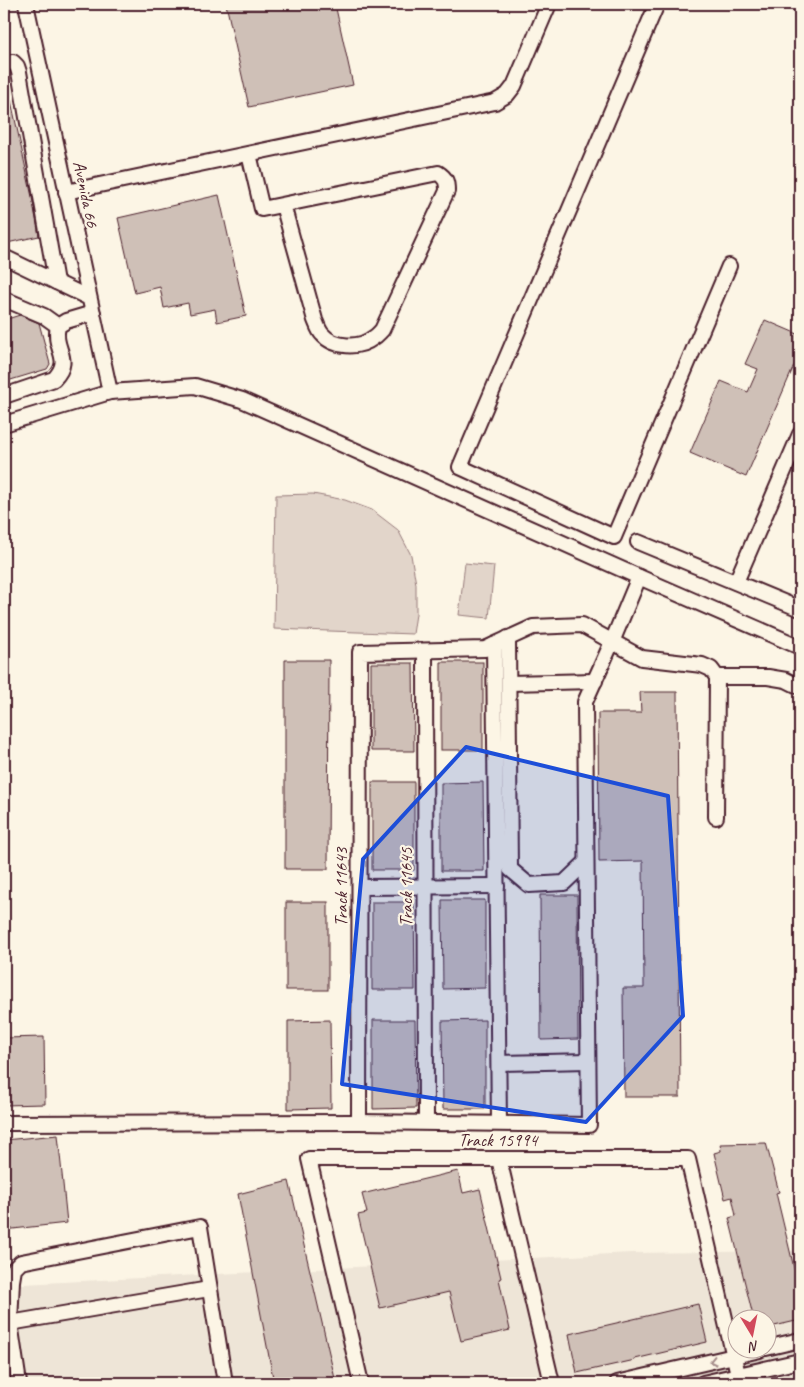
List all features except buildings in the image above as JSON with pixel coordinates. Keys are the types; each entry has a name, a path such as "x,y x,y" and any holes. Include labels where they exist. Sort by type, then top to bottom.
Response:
{"street":[{"name":"Avenida 66","path":"26,4 110,392"},
{"path":"66,192 495,102 507,96 514,86 548,4"},
{"path":"657,4 460,467 614,537 729,266"},
{"path":"4,63 13,62 19,72 56,282"},
{"path":"249,154 262,209 283,204 438,173 447,181 447,191 382,330 374,338 362,344 346,346 330,341 321,333 315,320 283,204"},
{"path":"4,257 90,298"},
{"path":"4,299 44,316 58,326"},
{"path":"4,396 54,379 63,365 63,358 56,341 58,326 66,321 93,313"},
{"path":"4,424 110,392 195,386 242,400 639,577 800,646"},
{"path":"736,582 800,434"},
{"path":"638,542 800,609"},
{"path":"4,1123 426,1122 589,1125 585,702 639,577"},
{"path":"425,652 485,649 533,627 582,626 642,658 702,665 711,669 716,677 716,817"},
{"path":"508,638 510,869 529,885 564,882 586,862"},
{"path":"494,645 499,1123"},
{"name":"Track 11643","path":"359,1122 360,652 425,652"},
{"name":"Track 11645","path":"425,652 426,1122"},
{"path":"716,677 768,677 786,680 800,687"},
{"path":"509,683 594,681"},
{"path":"360,887 497,886"},
{"path":"499,1063 588,1062"},
{"name":"Track 15994","path":"361,1383 309,1159 688,1159 726,1322"},
{"path":"499,1159 552,1383"},
{"path":"19,1383 10,1322 8,1277 21,1262 200,1227 225,1383"},
{"path":"10,1322 209,1289"},
{"path":"776,1346 800,1340"},
{"path":"617,1383 726,1358"},
{"path":"735,1360 739,1379"},
{"path":"703,1383 739,1379 800,1361"}],"highlighted area":[{"path":"466,747 668,796 683,1016 586,1122 342,1084 363,859"}],"shaded area":[{"path":"313,494 345,500 372,510 398,530 411,555 416,584 416,614 413,634 274,629 276,495"},
{"path":"465,563 494,566 489,618 459,615"},
{"path":"800,1251 800,1383 4,1383 4,1285 631,1253"}]}
